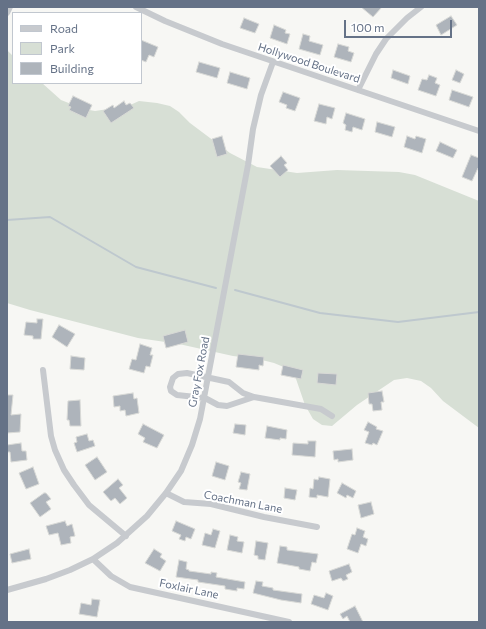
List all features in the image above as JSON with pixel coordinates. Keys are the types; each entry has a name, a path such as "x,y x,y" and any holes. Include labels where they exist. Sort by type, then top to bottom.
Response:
{"street":[{"path":"7,14 10,7"},
{"name":"Hollywood Boulevard","path":"136,7 195,33 273,62 479,131"},
{"path":"358,90 376,54 386,39 400,24 421,7"},
{"name":"Gray Fox Road","path":"7,590 46,579 93,558 126,536 147,516 166,493 181,471 192,445 205,398 248,166 253,129 261,95 273,62"},
{"path":"43,370 51,436 55,450 64,470 89,506 126,536"},
{"path":"254,397 227,406 218,405 205,398 177,395 172,391 171,382 178,374 188,372 229,382 243,393 254,397 321,409 332,416"},
{"name":"Coachman Lane","path":"166,493 184,502 211,504 258,516 317,527"},
{"name":"Foxlair Lane","path":"93,558 110,576 130,587 290,622"}],"green space":[{"path":"7,50 12,55 12,84 43,84 61,100 84,109 95,111 128,106 139,101 170,106 230,153 257,167 297,173 337,170 399,172 415,175 479,201 479,428 443,401 431,388 421,381 407,378 394,380 357,405 332,426 322,425 313,419 305,405 295,376 286,368 274,363 179,344 138,338 7,303"}],"building":[{"path":"361,7 382,7 373,17"},
{"path":"451,16 457,25 441,35 436,25"},
{"path":"244,18 259,24 255,33 240,28"},
{"path":"274,25 286,30 285,33 290,34 287,44 270,38"},
{"path":"303,34 310,36 309,41 323,45 320,55 299,49"},
{"path":"142,40 158,47 154,57 149,55 146,62 142,60"},
{"path":"338,44 349,47 348,51 354,53 351,62 334,57"},
{"path":"199,62 220,68 217,78 196,72"},
{"path":"393,70 410,76 408,84 391,78"},
{"path":"456,70 464,74 460,83 452,80"},
{"path":"230,72 250,78 247,89 227,83"},
{"path":"429,75 437,78 435,83 440,85 436,96 418,90 422,79 427,80"},
{"path":"452,90 473,97 469,107 449,100"},
{"path":"283,92 300,98 295,111 286,108 287,105 279,102"},
{"path":"73,96 92,105 86,118 69,110 71,107 68,106"},
{"path":"124,101 126,105 130,103 134,108 111,123 103,111 113,105 114,108"},
{"path":"319,104 335,108 332,119 327,117 326,124 314,121"},
{"path":"346,113 365,119 362,130 353,127 352,132 345,130 346,125 343,123"},
{"path":"377,122 395,127 392,137 375,132"},
{"path":"222,136 227,154 217,157 212,139"},
{"path":"407,136 415,139 416,136 426,139 422,153 404,147"},
{"path":"440,142 457,150 453,158 436,151"},
{"path":"471,155 479,158 479,169 478,168 472,181 462,177"},
{"path":"281,156 287,163 284,165 288,170 280,177 270,166"},
{"path":"37,319 43,319 41,339 33,339 33,336 24,335 26,322 37,323"},
{"path":"59,325 75,334 67,347 52,337"},
{"path":"185,330 188,342 166,348 163,336"},
{"path":"140,344 152,348 150,355 153,355 150,367 146,366 144,373 129,369 132,359 136,360"},
{"path":"238,354 264,357 263,366 259,365 259,370 236,367"},
{"path":"71,356 85,358 84,370 70,369"},
{"path":"283,365 303,370 301,379 281,375"},
{"path":"318,373 337,374 336,385 317,383"},
{"path":"382,391 384,402 381,402 382,410 373,411 372,404 369,404 368,393"},
{"path":"133,393 134,399 137,398 139,413 126,416 125,410 120,411 120,406 114,407 113,396"},
{"path":"7,395 13,395 11,415 21,414 20,432 7,433"},
{"path":"80,400 81,426 70,426 69,420 67,420 68,401"},
{"path":"368,422 377,427 376,429 383,431 377,445 373,443 372,445 365,443 369,432 364,430"},
{"path":"143,424 164,435 157,448 143,442 145,438 138,434"},
{"path":"235,424 246,425 245,435 233,433"},
{"path":"267,426 287,430 286,439 280,438 280,440 265,438"},
{"path":"87,434 89,441 93,440 95,446 77,452 74,443 77,442 76,437"},
{"path":"308,441 316,441 315,457 292,455 293,443 308,444"},
{"path":"21,443 22,451 26,451 27,460 11,462 10,452 7,452 7,445"},
{"path":"352,449 353,460 338,462 338,459 334,460 333,451"},
{"path":"97,457 107,472 95,480 85,465"},
{"path":"216,462 229,466 225,480 212,476"},
{"path":"33,467 39,484 26,489 19,473"},
{"path":"241,472 250,474 247,490 239,489 241,483 238,482"},
{"path":"319,477 330,479 328,497 317,495 317,498 309,497 310,488 313,489 314,479 318,480"},
{"path":"118,479 123,485 119,488 127,498 120,504 115,498 111,501 103,492"},
{"path":"342,483 356,491 353,498 347,495 346,498 337,493"},
{"path":"285,488 297,490 295,500 284,498"},
{"path":"46,493 51,499 46,502 51,509 40,517 30,503"},
{"path":"371,502 374,514 361,518 358,505"},
{"path":"65,521 67,526 72,524 75,536 70,537 71,543 61,545 58,533 49,535 46,526"},
{"path":"176,521 195,529 191,539 186,537 185,541 179,539 181,535 172,531"},
{"path":"357,528 365,531 363,537 368,539 366,546 361,544 358,553 347,549 352,534 355,535"},
{"path":"213,529 220,531 215,548 202,545 205,533 211,535"},
{"path":"230,535 238,537 237,541 244,542 242,553 227,550"},
{"path":"256,541 268,543 265,560 258,559 258,556 254,555"},
{"path":"280,546 287,547 287,550 318,554 316,563 312,562 310,571 299,569 299,567 277,563"},
{"path":"29,549 31,559 12,563 10,554"},
{"path":"154,549 162,554 160,557 166,561 160,571 145,563"},
{"path":"179,560 187,562 186,569 189,571 211,574 211,572 217,573 216,577 245,582 244,589 237,588 237,591 225,589 225,586 176,577"},
{"path":"349,564 352,572 346,575 348,579 343,581 341,578 332,581 329,571"},
{"path":"256,581 263,582 262,586 273,588 273,590 302,594 301,603 253,593"},
{"path":"326,593 333,596 328,610 311,604 314,595 324,598"},
{"path":"92,599 100,600 97,617 79,614 81,603 91,605"},
{"path":"355,606 363,622 350,622 347,616 343,619 340,614"}],"waterway":[{"path":"7,220 50,217 136,267 216,288"},
{"path":"235,290 320,313 398,322 479,312"}]}
